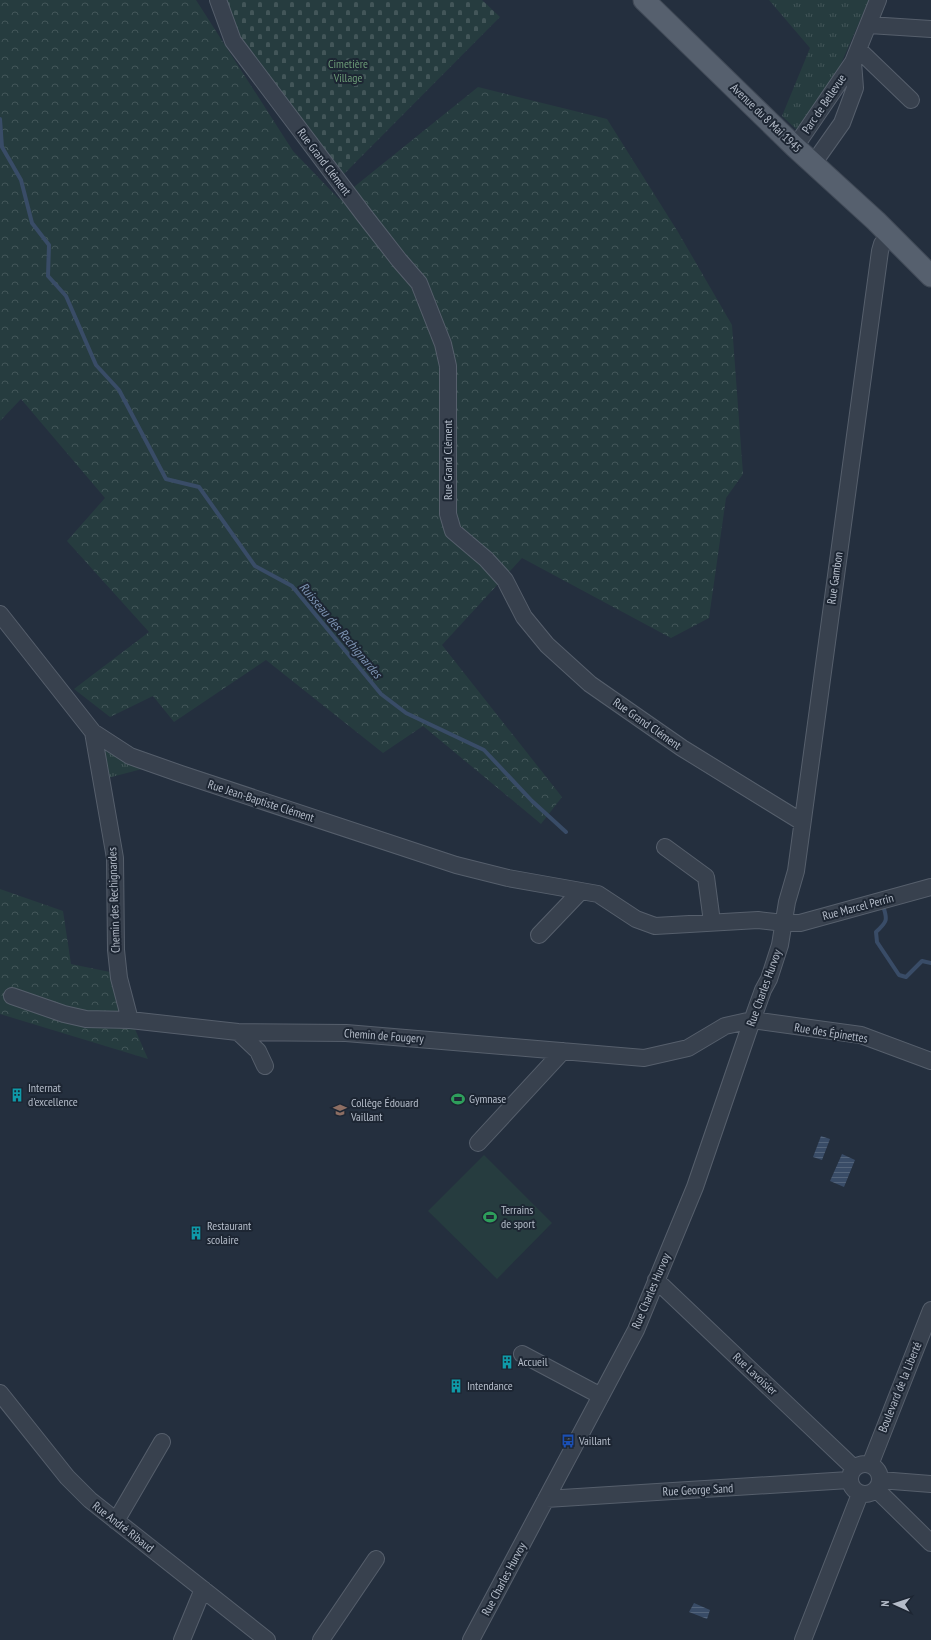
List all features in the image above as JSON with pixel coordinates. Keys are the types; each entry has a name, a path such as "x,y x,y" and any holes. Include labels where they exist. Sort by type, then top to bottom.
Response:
{"main road":[{"name":"Avenue du 8 Mai 1945","path":"644,0 795,147 931,276"}],"street":[{"name":"Rue Grand Clément","path":"218,0 233,42 364,216 419,283 443,344 448,366 448,514 454,531 486,559 505,580 524,617 547,645 590,684 682,748 802,822"},
{"name":"Parc de Bellevue","path":"795,147 856,56 878,0"},
{"path":"869,25 931,29"},
{"name":"Parc de Bellevue","path":"813,164 842,123 855,88 856,56"},
{"path":"856,56 911,100"},
{"name":"Rue Gambon","path":"784,923 787,902 796,871 880,251 882,244 889,235"},
{"name":"Rue Jean-Baptiste Clément","path":"0,614 93,732 130,756 456,865 508,878 598,894 636,919 655,926 758,920 784,923"},
{"name":"Chemin des Rechignardes","path":"93,732 115,858 116,950 119,978 130,1020"},
{"path":"665,847 706,877 712,922"},
{"name":"Rue Marcel Perrin","path":"784,923 800,923 931,886"},
{"path":"539,934 581,891"},
{"name":"Rue Charles Hurvoy","path":"472,1640 636,1330 695,1187 752,1020 763,990 769,979 780,945 784,923"},
{"name":"Chemin de Fougery","path":"12,996 64,1014 86,1019 130,1020 238,1032 346,1033 644,1058 688,1048 725,1026 752,1020"},
{"name":"Rue des Épinettes","path":"752,1020 861,1035 931,1061"},
{"path":"238,1032 258,1051 265,1066"},
{"path":"478,1143 563,1051"},
{"name":"Rue Lavoisier","path":"656,1280 858,1471"},
{"name":"Boulevard de la Liberté","path":"858,1471 931,1310"},
{"path":"522,1354 601,1396"},
{"name":"Rue André Ribaud","path":"0,1393 67,1477 90,1500 267,1640"},
{"path":"116,1521 162,1442"},
{"path":"931,1484 878,1484 869,1494 860,1494 853,1489 858,1471 877,1471 878,1484 931,1543"},
{"name":"Rue George Sand","path":"546,1499 858,1471"},
{"path":"803,1640 860,1494"},
{"path":"322,1640 376,1559"},
{"path":"182,1640 203,1589"}],"green space":[{"path":"0,0 196,0 293,151 339,199 478,87 607,119 678,232 732,325 743,474 726,498 709,618 671,638 522,558 442,645 562,797 541,824 423,726 383,753 266,660 174,722 153,696 110,717 74,689 149,632 67,541 105,498 21,399 0,421"},
{"name":"Cimetière Village","path":"222,0 482,0 500,17 341,177 237,39"},
{"path":"769,0 869,0 840,66 797,130 782,116 810,48"},
{"path":"99,747 142,769 104,779"},
{"path":"0,889 63,911 71,964 110,972 148,1059 0,1014"},
{"name":"Terrains de sport","path":"484,1155 552,1223 497,1279 428,1211"}],"water":[{"path":"821,1136 830,1139 822,1160 813,1157"},
{"path":"842,1154 855,1160 844,1187 830,1181"},
{"path":"694,1603 710,1610 707,1619 689,1612"}],"waterway":[{"name":"Ruisseau des Rechignardes","path":"0,119 2,147 21,180 32,223 49,245 48,276 66,296 96,365 119,390 166,479 199,487 255,566 292,586 381,694 406,713 484,750 532,801 566,832"},
{"path":"883,906 886,920 876,932 877,942 899,975 906,977 922,961 931,963"}],"place":[{"name":"Internat d'excellence","path":"17,1095"},
{"name":"Gymnase","path":"458,1099"},
{"name":"Collège Édouard Vaillant","path":"340,1110"},
{"name":"Terrains de sport","path":"490,1217"},
{"name":"Restaurant scolaire","path":"196,1233"},
{"name":"Accueil","path":"507,1362"},
{"name":"Intendance","path":"456,1386"},
{"name":"Vaillant","path":"568,1441"}]}
